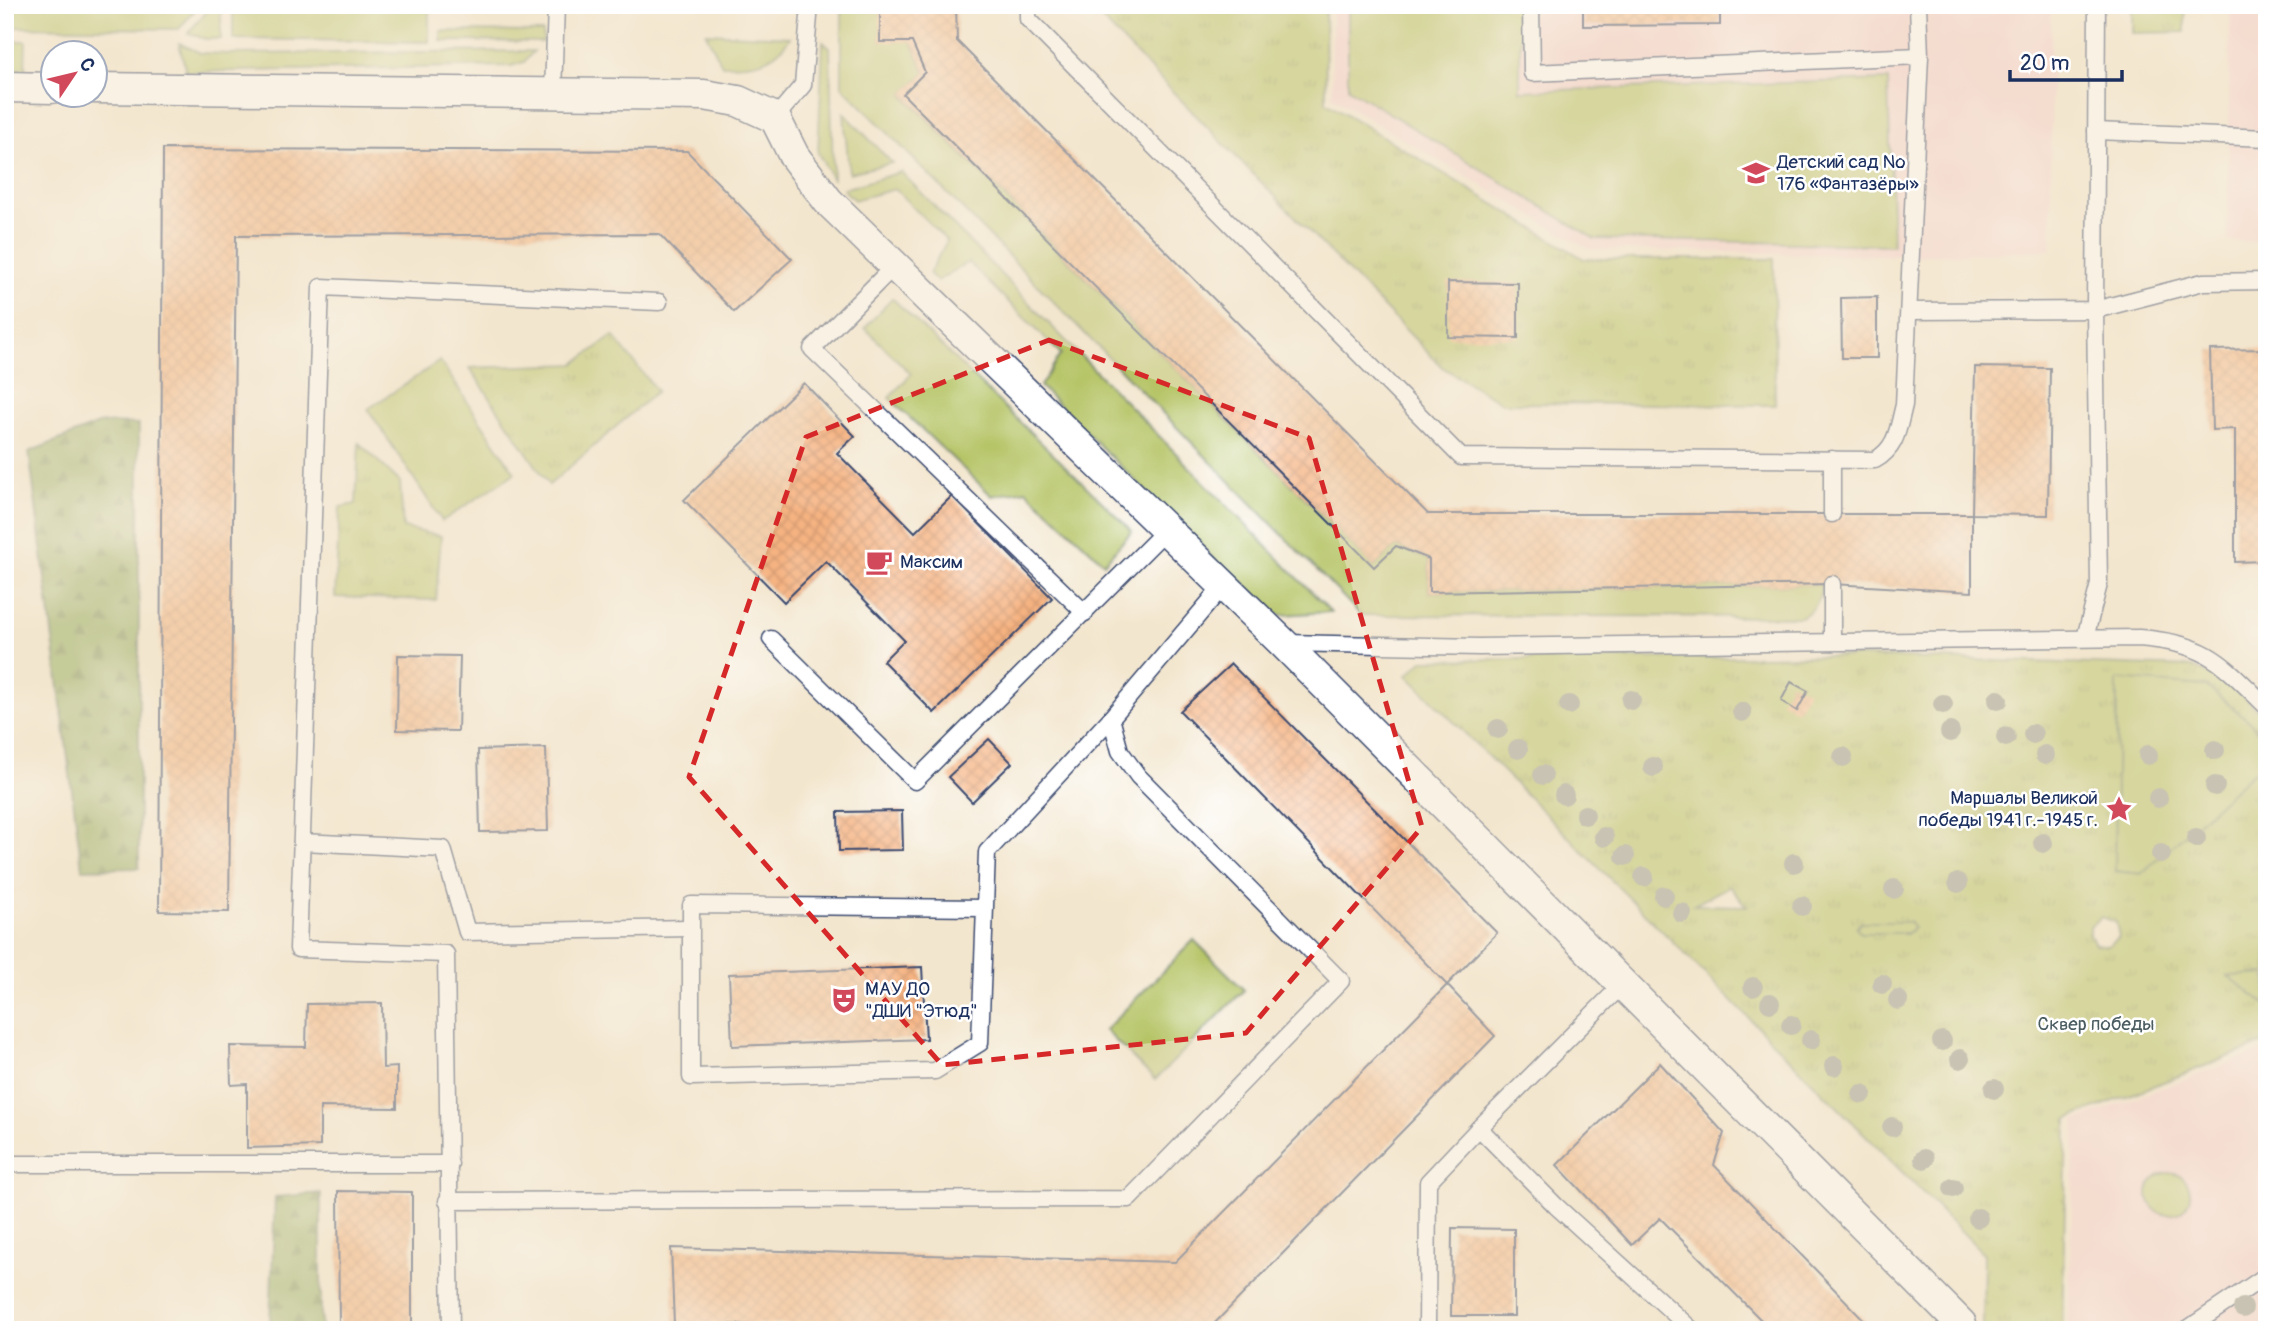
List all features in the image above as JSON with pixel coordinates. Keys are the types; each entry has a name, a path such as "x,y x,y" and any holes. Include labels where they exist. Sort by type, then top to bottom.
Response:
{"street":[{"path":"5,87 38,88"},
{"path":"108,88 704,95 738,101 775,118 794,156 828,201 1283,643 1621,986 1961,1324 1961,1330"}],"lane":[{"path":"553,93 555,5"},
{"path":"775,118 803,85 810,5"},
{"path":"1028,5 1028,19 1461,457 1875,460 1887,454 1896,439 1904,405 1920,56 1918,5"},
{"path":"1531,5 1532,73 1920,56"},
{"path":"2085,638 2099,584 2095,310 2097,5"},
{"path":"2096,131 2267,138"},
{"path":"895,265 812,349 1085,613"},
{"path":"1910,311 2095,310 2203,282 2267,281"},
{"path":"451,1330 447,1201 450,1164 446,954 298,949 321,286 659,302"},
{"path":"1832,459 1832,514"},
{"path":"771,639 915,781 1166,530"},
{"path":"1832,584 1832,642"},
{"path":"985,908 691,905 691,1077 935,1071 980,1043 985,908 987,852 1111,718 1223,586"},
{"path":"1283,643 1479,648 2085,638 2173,640 2216,658 2267,707"},
{"path":"447,1201 1129,1199 1341,981 1138,776 1120,751 1111,718"},
{"path":"302,842 443,849 467,932 690,928"},
{"path":"1427,1330 1428,1182 1621,986"},
{"path":"1479,1128 1556,1206 1692,1330"},
{"path":"5,1164 450,1164"},
{"path":"2186,1330 2267,1275"}],"highlighted area":[{"path":"1049,340 1309,438 1422,827 1246,1033 942,1065 689,777 806,437"}],"shaded area":[{"name":"Детский сад № 176 «Фантазёры»","path":"1332,5 2051,5 2051,250 1909,256 1589,249 1332,97"},
{"path":"2230,5 2267,5 2267,242 2228,241"},
{"path":"2267,1049 2267,1330 2068,1330 2075,1120"}],"green space":[{"path":"5,5 199,5 179,29 5,27"},
{"path":"212,5 221,5 221,39 205,39 188,33"},
{"path":"233,5 429,5 429,42 233,39"},
{"path":"842,5 880,5 912,42 925,72 903,95 1374,567 1396,546 1429,559 1429,592 1821,584 1816,604 1810,612 1800,617 1361,615 842,86"},
{"path":"1088,5 1325,5 1326,102 1584,259 1774,259 1775,405 1502,403 1442,367"},
{"path":"1348,5 1520,5 1520,91 1888,80 1893,245 1595,239 1348,88"},
{"path":"2132,5 2185,5 2185,32 2132,33"},
{"path":"441,31 543,32 543,42 441,41"},
{"path":"706,33 790,37 777,53 769,58 752,63 722,65"},
{"path":"5,41 26,41 25,70 5,69"},
{"path":"823,42 830,47 833,180 818,153"},
{"path":"179,43 200,53 230,54 534,51 524,62 511,66 186,72"},
{"path":"844,113 892,163 849,173"},
{"path":"901,172 1331,612 1281,615 1265,610 1040,386 1061,354 968,262 937,281 929,273 947,241 895,189 854,200 843,189"},
{"path":"892,298 1132,531 1104,563 1026,490 992,496 889,398 911,374 865,328"},
{"path":"613,336 657,391 549,485 470,368 574,364"},
{"path":"440,361 515,473 442,521 368,409"},
{"path":"101,423 139,424 139,868 82,869 29,452"},
{"path":"359,443 400,482 403,528 441,536 436,600 335,597 340,507 356,504"},
{"name":"Сквер победы","path":"1842,656 2191,667 2213,675 2241,695 2267,720 2267,742 2248,720 2206,686 2117,679 2115,871 2141,874 2267,760 2267,974 2228,976 2267,1005 2267,1042 2067,1119 2062,1330 1983,1330 1984,1254 1407,675 1424,660","holes":["1729,886 1747,906 1694,905","2101,917 2116,922 2119,937 2108,946 2095,944 2090,935 2090,926","1861,922 1909,922 1914,928 1908,933 1861,933 1856,927"]},
{"path":"2117,678 2206,686 2248,720 2267,742 2267,760 2141,874 2115,871"},
{"path":"1861,922 1909,922 1914,928 1908,933 1861,933 1856,927"},
{"path":"1194,940 1244,990 1155,1080 1105,1030"},
{"path":"2267,974 2267,1005 2227,976"},
{"path":"2169,1173 2184,1179 2190,1194 2184,1209 2169,1215 2154,1209 2148,1194 2154,1179"},
{"path":"321,1193 321,1330 261,1330 270,1321 275,1197"}],"building":[{"path":"880,5 956,5 957,41 1428,514 1972,514 1972,592 1832,584 1429,592 1429,559 1396,546 1374,567 903,94 925,72 912,42 880,42"},
{"path":"1583,5 1720,5 1720,25 1583,26"},
{"path":"163,149 687,151 792,259 734,312 659,234 236,236 229,912 159,911"},
{"path":"1448,282 1518,283 1518,338 1448,337"},
{"path":"1877,297 1877,358 1842,358 1841,298"},
{"path":"2267,349 2267,561 2235,562 2235,429 2212,430 2210,350"},
{"path":"1975,367 2050,368 2048,515 1972,514"},
{"path":"804,383 855,436 837,453 915,532 952,496 1052,598 934,713 883,661 904,640 826,561 784,602 684,500"},
{"path":"398,655 460,656 458,731 397,730"},
{"path":"1231,664 1497,933 1447,985 1180,711"},
{"path":"1791,682 1808,691 1797,711 1781,701"},
{"path":"989,739 1012,763 972,802 948,777"},
{"path":"546,748 548,831 480,832 478,750"},
{"path":"902,811 903,850 839,851 838,812"},
{"path":"922,967 926,1039 732,1046 729,974"},
{"path":"1447,985 1495,1036 1210,1328 674,1324 671,1248 1175,1262"},
{"path":"382,1003 383,1068 397,1067 397,1108 320,1107 320,1146 247,1148 247,1084 231,1085 230,1046 306,1047 307,1004"},
{"path":"1660,1063 1724,1133 1714,1165 1874,1330 1771,1330 1660,1218 1632,1245 1557,1165"},
{"path":"338,1191 412,1192 412,1330 339,1330"},
{"path":"1452,1228 1514,1229 1514,1316 1451,1316"}],"place":[{"name":"Детский сад № 176 «Фантазёры»","path":"1756,173"},
{"name":"Максим","path":"879,562"},
{"name":"Маршалы Великой победы 1941 г.-1945 г.","path":"2119,809"},
{"name":"МАУ ДО \"ДШИ \"Этюд\"","path":"844,1000"}]}
